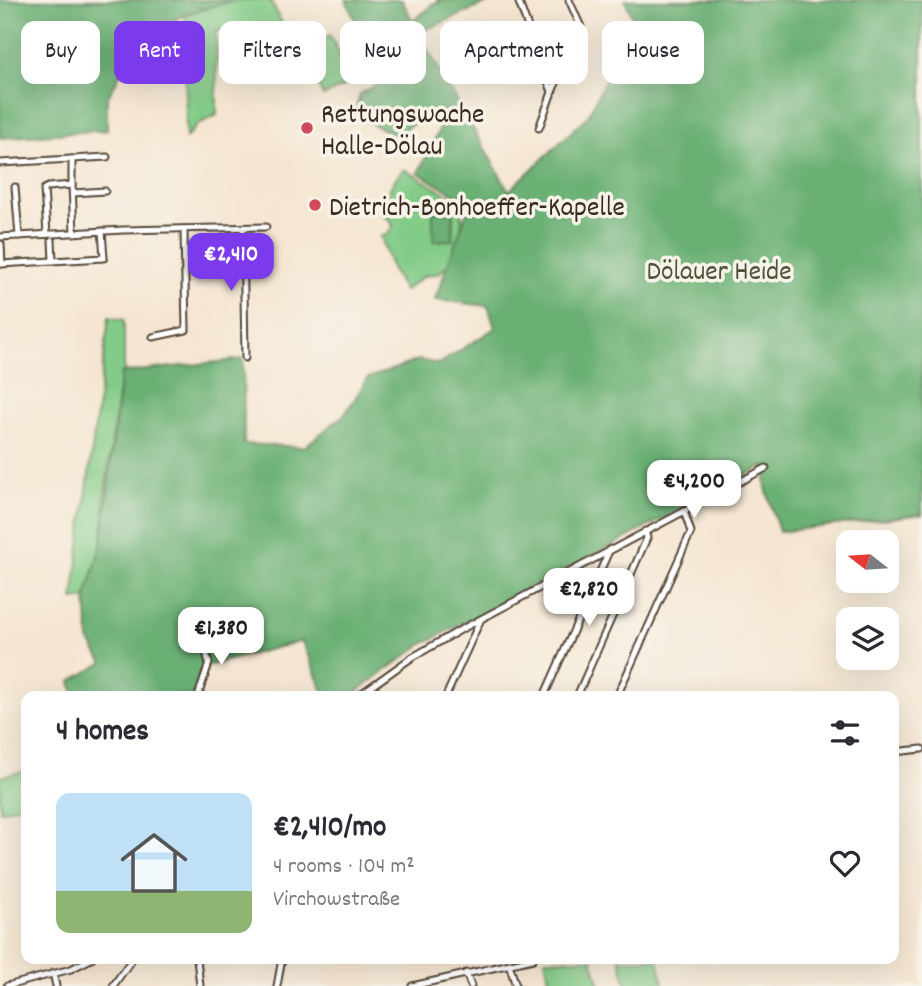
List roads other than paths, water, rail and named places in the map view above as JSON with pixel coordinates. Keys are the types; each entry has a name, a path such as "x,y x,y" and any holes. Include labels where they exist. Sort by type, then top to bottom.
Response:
{"street":[{"path":"518,0 552,92"},
{"path":"539,128 581,27 569,0"},
{"path":"0,163 107,157"},
{"path":"72,159 74,233"},
{"path":"47,234 44,189 72,185"},
{"path":"15,187 19,236"},
{"path":"73,193 105,191"},
{"path":"0,237 103,231 266,227"},
{"path":"243,228 245,358"},
{"path":"153,337 186,330 184,229"},
{"path":"1,244 1,264 104,258 103,231"},
{"path":"52,240 53,261"},
{"path":"365,691 411,657 766,468"},
{"path":"619,691 691,532 684,511"},
{"path":"579,691 647,538 645,531"},
{"path":"546,691 610,549"},
{"path":"448,691 481,619"},
{"path":"200,691 209,663 202,638"},
{"path":"899,751 922,749"},
{"path":"6,986 81,964"},
{"path":"113,986 128,964"},
{"path":"198,964 200,986"},
{"path":"277,986 281,964"},
{"path":"412,986 509,964 516,986"},
{"path":"53,973 56,986"},
{"path":"467,973 471,986"}],"place":[{"name":"Rettungswache Halle-Dölau","path":"307,128"},
{"name":"Dietrich-Bonhoeffer-Kapelle","path":"315,205"}],"park label":[{"name":"Dölauer Heide","path":"719,269"}]}
